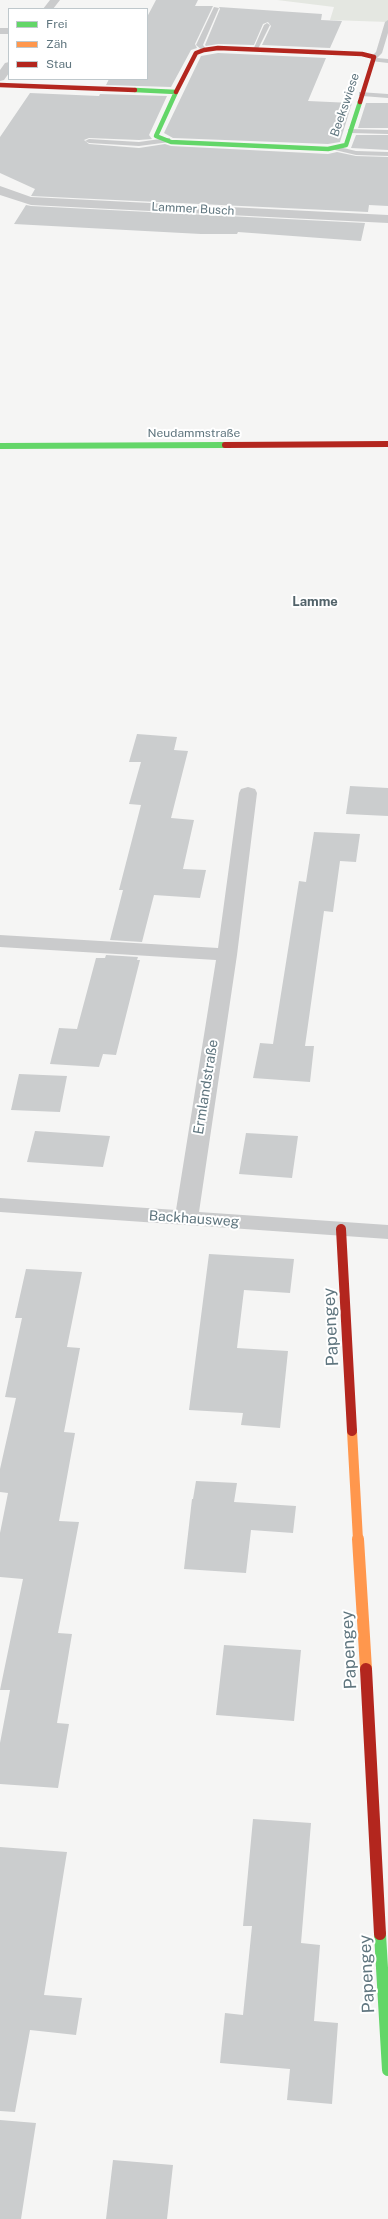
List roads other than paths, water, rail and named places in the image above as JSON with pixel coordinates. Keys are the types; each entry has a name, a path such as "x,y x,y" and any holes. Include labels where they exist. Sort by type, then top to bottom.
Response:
{"street":[{"path":"49,8 55,0"},
{"name":"Beekswiese","path":"167,140 171,142 313,148 338,148 346,145 373,59 362,54 218,48 204,50"},
{"path":"167,140 156,136 196,53 204,50"},
{"path":"0,78 8,66"},
{"path":"0,85 176,92"},
{"name":"Lammer Busch","path":"0,190 15,197 31,201 388,218"},
{"name":"Neudammstraße","path":"0,446 388,444"},
{"name":"Ermlandstraße","path":"186,1219 226,955 248,793"},
{"path":"0,941 226,955"},
{"name":"Backhausweg","path":"0,1205 388,1232"},
{"name":"Papengey","path":"341,1229 388,2070"}],"lane":[{"path":"204,50 199,45 216,8"},
{"path":"373,59 379,53 388,22"},
{"path":"255,49 267,25"},
{"path":"373,59 388,61"},
{"path":"362,94 388,96"},
{"path":"351,131 388,132"},
{"path":"89,141 139,144 167,140"},
{"path":"338,148 356,152 388,154"}],"district":[{"name":"Lamme","path":"315,602"}]}
